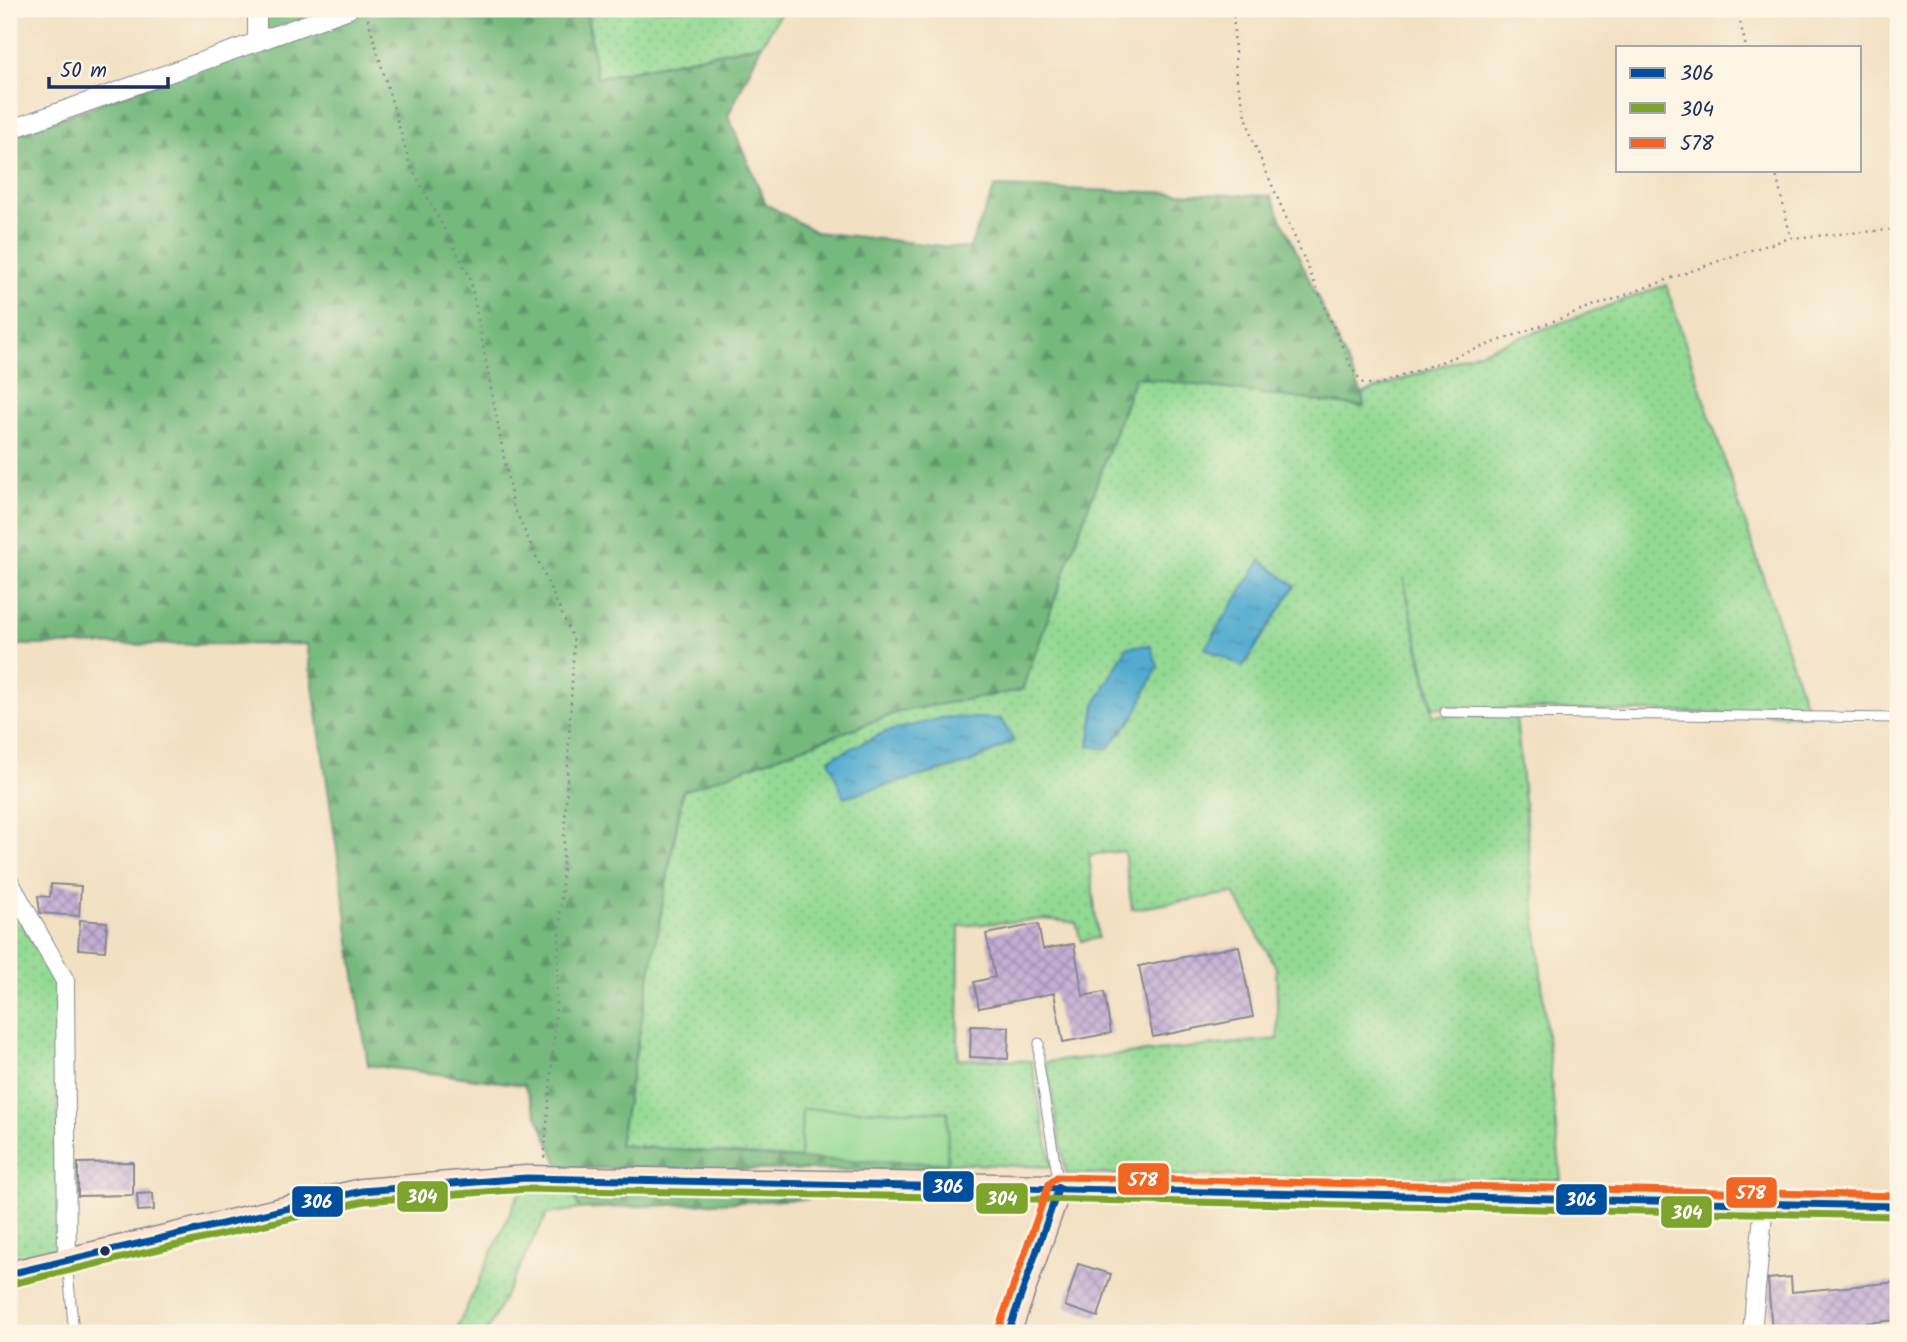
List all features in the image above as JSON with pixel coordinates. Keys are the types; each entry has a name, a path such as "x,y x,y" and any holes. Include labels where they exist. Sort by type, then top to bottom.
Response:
{"main road":[{"path":"9,1274 362,1191 543,1179 1059,1186 1898,1206"},
{"path":"1008,1333 1059,1186"}],"street":[{"path":"257,9 257,42"},
{"path":"9,130 349,9"},
{"path":"9,881 65,981 67,1259"},
{"path":"1752,1333 1765,1203"}],"lane":[{"path":"1445,712 1898,718"},
{"path":"1039,1042 1039,1065 1059,1186"},
{"path":"67,1259 74,1333"}],"path":[{"path":"365,9 410,165 470,277 513,505 574,641 554,1042 543,1179"},
{"path":"1233,9 1236,76 1252,139 1352,369 1363,383 1377,385 1741,253 1791,239 1898,229"},
{"path":"1737,9 1746,46"},
{"path":"1775,172 1791,239"}],"green space":[{"path":"261,9 586,9 597,78 762,44 728,116 766,204 816,232 969,249 995,187 1271,196 1362,394 1364,407 1135,377 1022,690 902,711 683,791 619,1145 800,1159 947,1163 940,1171 560,1168 524,1085 368,1065 307,644 9,645 9,137 261,43"},
{"path":"587,9 783,9 762,44 597,78"},
{"path":"1666,285 1809,715 1433,707 1403,578 1433,715 1516,716 1561,1180 1066,1174 1046,1062 1278,1039 1276,967 1234,893 1132,909 1124,851 1089,855 1098,938 1081,941 1076,923 1046,919 959,926 958,1059 1031,1061 1052,1167 947,1163 948,1112 802,1109 800,1159 619,1145 683,791 902,711 1022,689 1135,377 1364,407 1362,394"},
{"path":"9,901 57,984 59,1252 9,1265"},
{"path":"802,1109 948,1112 947,1163 800,1159"},
{"path":"569,1186 580,1209 547,1214 486,1333 455,1333 522,1187"},
{"path":"569,1186 808,1192 808,1199 580,1209"}],"water":[{"path":"1261,560 1295,586 1243,667 1205,648"},
{"path":"1150,645 1158,666 1134,717 1107,749 1089,746 1095,704 1127,647"},
{"path":"946,717 1001,719 1014,741 970,763 843,797 829,759 885,732"}],"building":[{"path":"51,884 81,886 79,916 40,913 38,896 50,897"},
{"path":"80,920 107,922 105,951 78,949"},
{"path":"1038,924 1043,949 1074,944 1083,996 1104,992 1111,1033 1063,1042 1054,993 979,1008 974,982 995,977 986,934"},
{"path":"1239,946 1253,1017 1153,1037 1139,966"},
{"path":"971,1026 1009,1027 1008,1059 970,1057"},
{"path":"133,1162 133,1195 78,1196 78,1163"},
{"path":"153,1193 154,1210 138,1211 137,1194"},
{"path":"1078,1264 1111,1274 1098,1317 1065,1306"},
{"path":"1791,1277 1792,1292 1898,1282 1898,1320 1864,1323 1865,1333 1772,1333 1768,1279"}],"transit line":[{"name":"578","path":"998,1330 1049,1184 1057,1177 1898,1196"},
{"name":"306","path":"9,1274 362,1191 526,1178 1898,1206"},
{"name":"306","path":"1008,1333 1059,1187"},
{"name":"304","path":"11,1284 364,1201 526,1189 1898,1216"}]}
